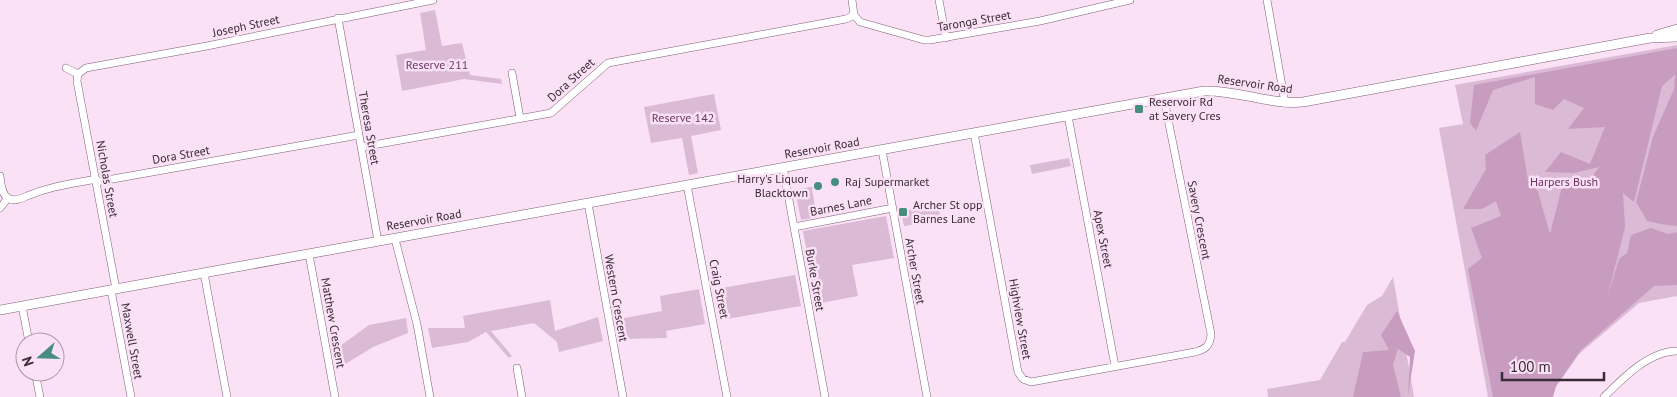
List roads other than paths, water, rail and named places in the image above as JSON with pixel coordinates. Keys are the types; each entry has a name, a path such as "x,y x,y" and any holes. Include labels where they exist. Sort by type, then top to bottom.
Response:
{"main road":[{"name":"Reservoir Road","path":"0,310 1164,99 1213,91 1228,92 1269,102 1285,103 1318,100 1650,38 1677,29"},
{"name":"Reservoir Road","path":"1650,38 1677,37"}],"street":[{"name":"Joseph Street","path":"78,74 86,68 207,46 433,0"},
{"path":"852,0 854,15"},
{"path":"939,0 946,38"},
{"name":"Taronga Street","path":"854,15 863,23 924,40 946,38 1040,21 1130,0"},
{"path":"1267,0 1285,103"},
{"name":"Dora Street","path":"362,147 553,112 606,64 845,19 854,15"},
{"name":"Theresa Street","path":"338,18 378,241"},
{"path":"66,68 78,74"},
{"path":"512,73 520,118"},
{"name":"Nicholas Street","path":"78,74 77,81 96,181 113,290"},
{"name":"Savery Crescent","path":"1164,99 1210,334 1208,346"},
{"name":"Apex Street","path":"1068,116 1115,366"},
{"name":"Highview Street","path":"974,133 1018,372 1023,380 1032,382 1195,352 1208,346"},
{"name":"Dora Street","path":"8,198 17,200 50,187 96,181 359,135"},
{"name":"Archer Street","path":"882,150 927,397"},
{"name":"Burke Street","path":"783,167 825,397"},
{"path":"0,176 4,194 8,198 0,208"},
{"name":"Craig Street","path":"687,185 727,397"},
{"name":"Western Crescent","path":"588,203 623,397"},
{"name":"Barnes Lane","path":"794,226 892,208"},
{"path":"395,238 417,324 430,397"},
{"name":"Matthew Crescent","path":"309,254 335,397"},
{"path":"204,273 226,397"},
{"name":"Maxwell Street","path":"113,290 131,397"},
{"path":"22,306 27,332"},
{"path":"1604,397 1647,360 1669,351 1677,351"},
{"path":"517,368 522,397"},
{"path":"37,382 40,397"},
{"path":"1610,390 1616,397"}],"place":[{"name":"Reservoir Rd at Savery Cres","path":"1139,109"},
{"name":"Raj Supermarket","path":"835,182"},
{"name":"Harry's Liquor Blacktown","path":"818,186"},
{"name":"Archer St opp Barnes Lane","path":"903,212"}],"park label":[{"name":"Reserve 211","path":"437,65"},
{"name":"Reserve 142","path":"683,118"},
{"name":"Harpers Bush","path":"1564,182"}]}
